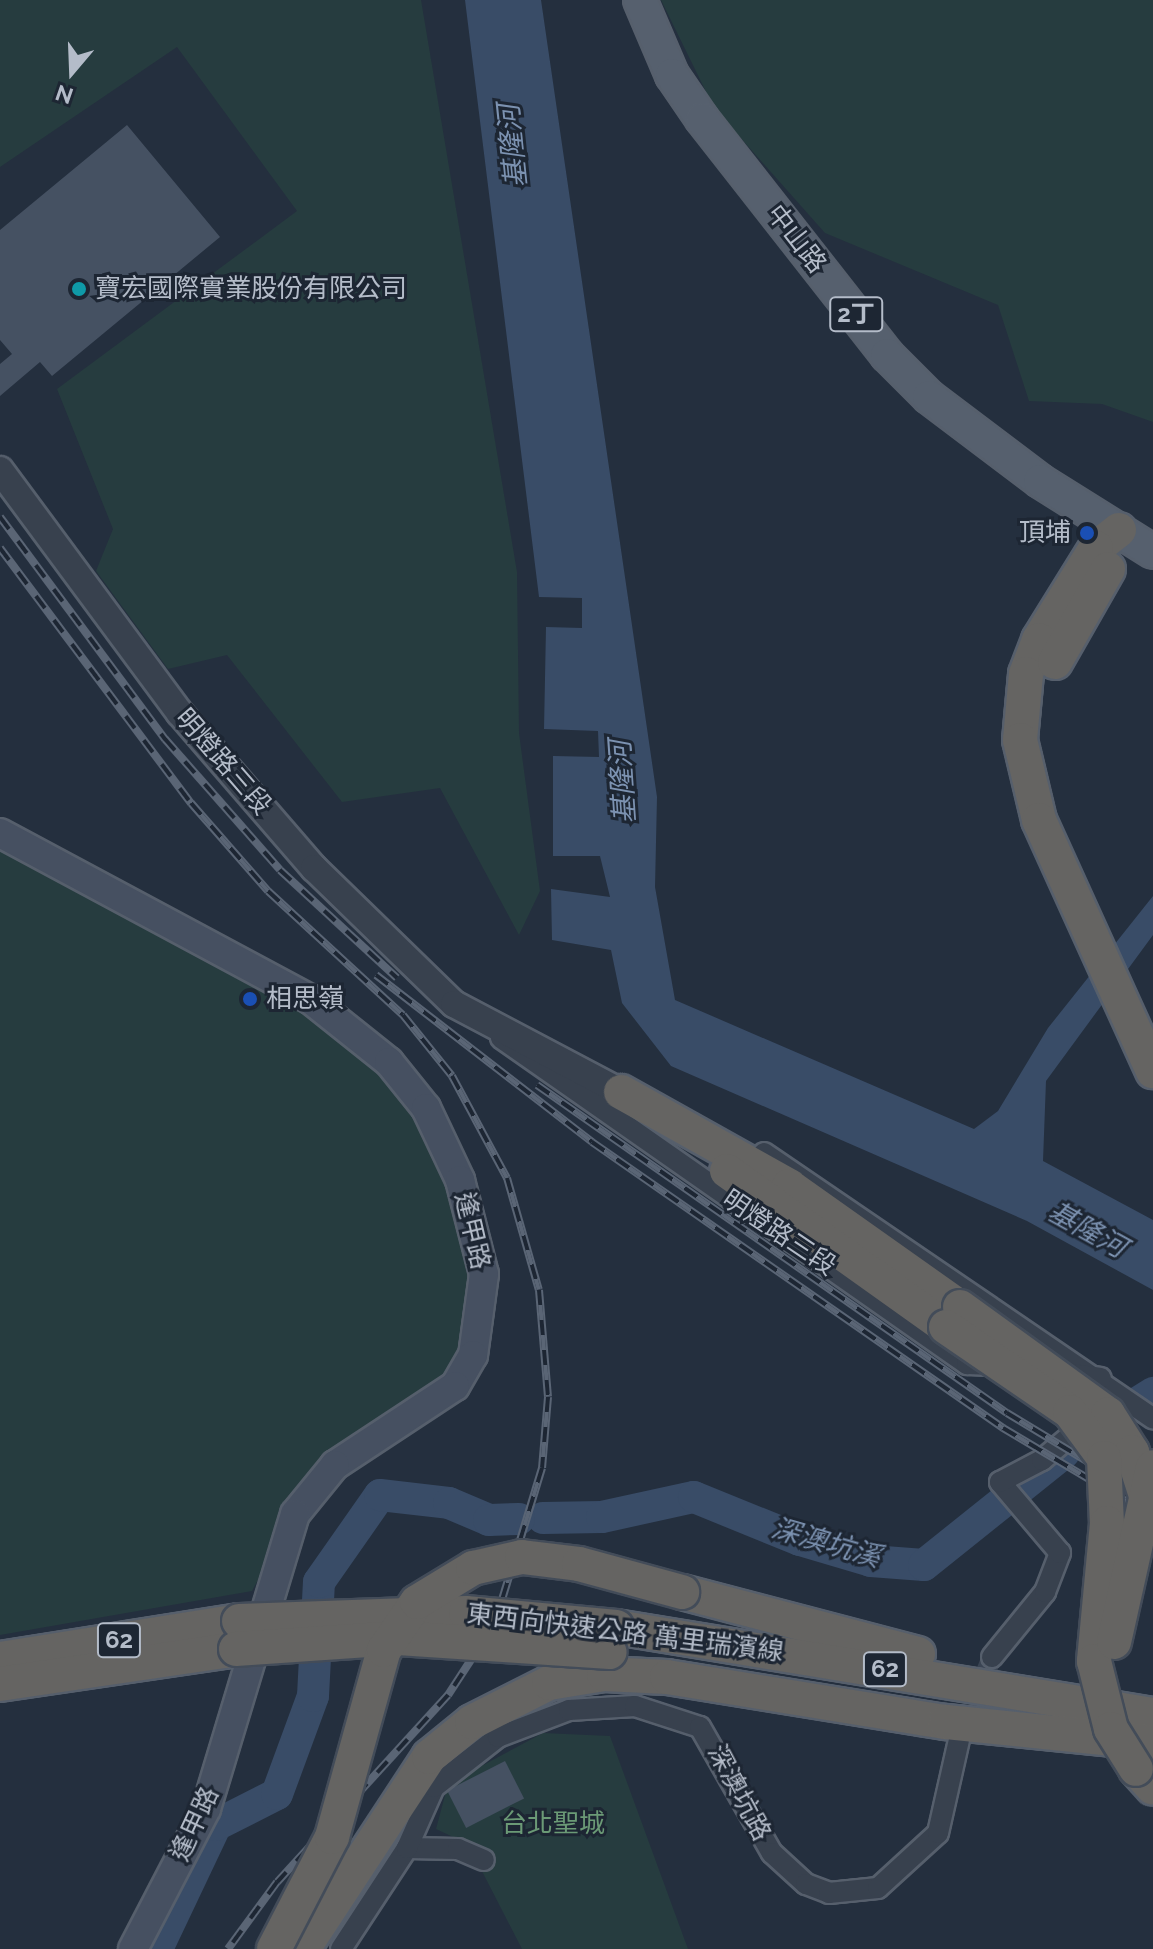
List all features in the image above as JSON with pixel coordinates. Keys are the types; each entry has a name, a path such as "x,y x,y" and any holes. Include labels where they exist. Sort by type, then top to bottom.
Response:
{"highway":[{"path":"1119,530 1096,548 1056,607 1026,674 1025,776 1153,1025"},
{"path":"1071,869 1153,1071"},
{"path":"621,1092 953,1317 1108,1414 1132,1452 1153,1522"},
{"path":"953,1317 1070,1412 1104,1458 1107,1523 1094,1661 1111,1729 1148,1751"},
{"path":"1148,1751 1126,1724 1114,1657 1153,1467"},
{"path":"274,1949 332,1837 384,1650 417,1602 473,1568 522,1557 579,1564 682,1592 1148,1751"},
{"name":"東西向快速公路 萬里瑞濱線","path":"0,1659 237,1635 398,1638 610,1651 1148,1751"},
{"name":"東西向快速公路 萬里瑞濱線","path":"0,1684 237,1635"},
{"path":"303,1949 429,1757 522,1694 610,1651"}],"main road":[{"name":"中山路","path":"640,0 672,75 702,119 887,355 941,406 1153,552"},
{"name":"逢甲路","path":"0,833 310,999 389,1062 426,1108 460,1180 484,1274 473,1355 455,1386 335,1465 295,1514 206,1809 133,1949"}],"street":[{"name":"明燈路三段","path":"0,470 180,713 283,832 482,1024 967,1364 1101,1378"},
{"name":"明燈路三段","path":"482,1024 621,1092 796,1170 1123,1393 1153,1418"},
{"path":"1017,1367 1039,1357 1034,1333"},
{"path":"992,1657 1057,1573 1060,1553 1000,1482 1042,1460 1123,1393"},
{"name":"深澳坑路","path":"341,1949 407,1848 434,1787 498,1737 569,1710 635,1706 700,1727 772,1853 806,1884 854,1894 878,1888 938,1833 959,1740"},
{"path":"407,1848 458,1849 484,1860"}],"green space":[{"path":"0,0 421,0 517,572 519,733 540,891 519,935 440,788 342,802 227,655 168,669 96,571 113,529 57,389 297,211 177,47 0,167"},
{"path":"661,0 1153,0 1153,422 1102,404 1029,401 998,305 825,233 714,108"},
{"path":"0,845 348,1025 418,1122 482,1265 475,1360 306,1493 252,1591 0,1635"},
{"name":"台北聖城","path":"543,1733 610,1736 688,1949 522,1949 468,1844 436,1829 448,1784"}],"water":[{"name":"基隆河","path":"465,0 541,0 657,797 655,887 675,1000 974,1129 998,1111 1048,1028 1153,896 1153,935 1046,1081 1043,1161 1153,1220 1153,1290 1027,1221 671,1066 622,1003 611,950 552,940 551,889 610,897 600,856 553,856 553,756 599,757 598,731 544,729 546,627 582,628 582,598 539,597"}],"building":[{"name":"寶宏國際實業股份有限公司","path":"127,125 220,237 52,376 40,362 0,396 0,364 12,354 0,340 0,230"},
{"path":"505,1761 524,1798 466,1828 447,1791"}],"waterway":[{"name":"深澳坑溪","path":"1105,1423 1153,1393"},
{"name":"深澳坑溪","path":"543,1518 602,1517 694,1497 800,1540 871,1561 924,1565 1064,1453"},
{"name":"深澳坑溪","path":"157,1949 216,1825 277,1794 313,1696 319,1582 380,1495 449,1503 489,1520 519,1519"}],"tunnel":[{"path":"962,1733 992,1657"}],"railway":[{"path":"0,517 165,739 280,870 397,978"},
{"path":"0,548 191,803 268,891 403,1015 452,1076 507,1178 539,1290 548,1397 542,1468 495,1623 448,1695 277,1882 228,1949"},
{"path":"376,975 592,1142 1003,1428 1153,1517"},
{"path":"537,1085 1007,1413 1153,1501"}],"place":[{"name":"寶宏國際實業股份有限公司","path":"79,289"},
{"name":"頂埔","path":"1087,533"},
{"name":"相思嶺","path":"250,999"}]}
